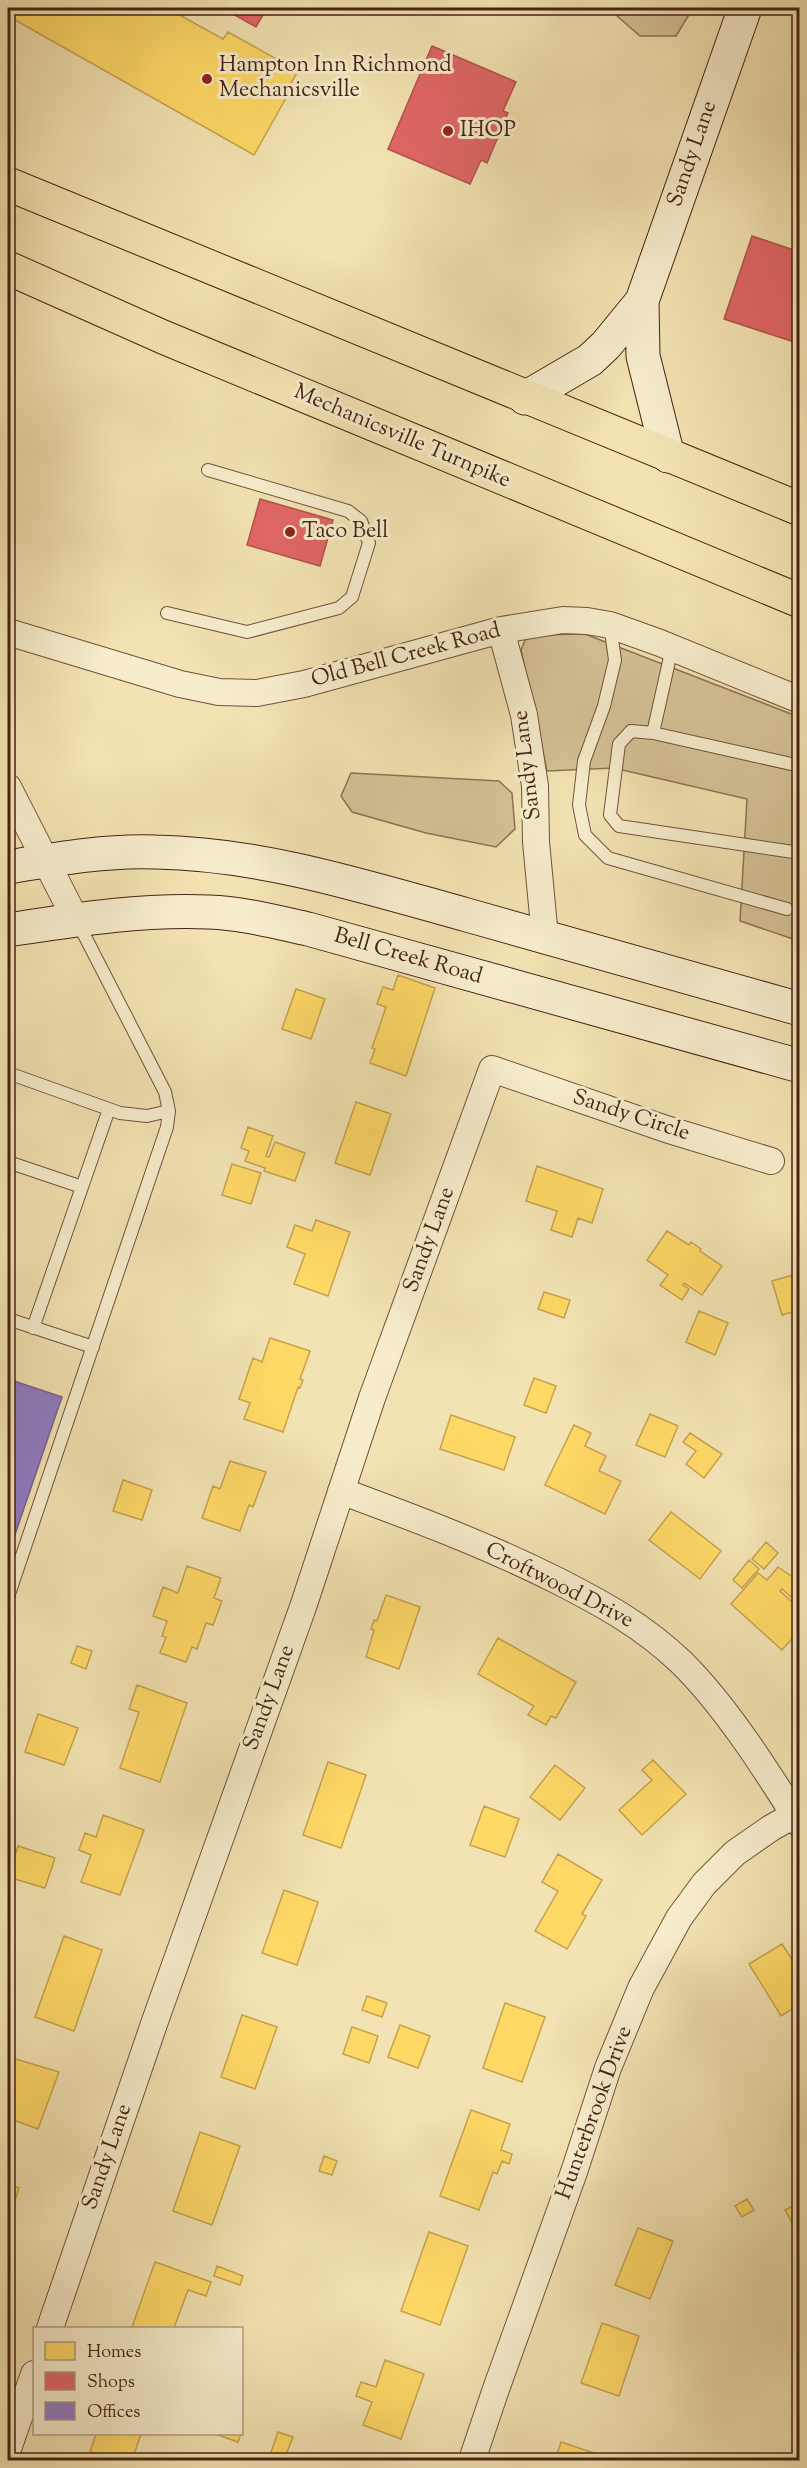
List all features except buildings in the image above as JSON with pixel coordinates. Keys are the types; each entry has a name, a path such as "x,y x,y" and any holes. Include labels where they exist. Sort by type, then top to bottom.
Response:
{"highway":[{"path":"8,162 367,332"},
{"path":"8,184 800,509"},
{"name":"Mechanicsville Turnpike","path":"8,268 163,337 800,601"},
{"path":"8,278 163,337"}],"main road":[{"name":"Sandy Lane","path":"525,398 590,360 606,345 642,301 744,9"},
{"name":"Sandy Lane","path":"642,301 643,356 668,456"},
{"path":"8,867 45,861 154,851 205,854 271,865 329,877 800,1009"},
{"name":"Bell Creek Road","path":"8,930 76,920 168,912 210,912 252,917 308,929 800,1066"}],"street":[{"name":"Old Bell Creek Road","path":"8,632 180,684 219,692 257,693 304,684 501,630 563,620 587,621 610,625 800,700"},
{"name":"Sandy Lane","path":"501,630 524,714 535,786 545,937"},
{"path":"8,787 76,920"},
{"name":"Sandy Lane","path":"50,2327 151,2032 303,1607 376,1387 492,1069"},
{"name":"Sandy Circle","path":"492,1069 666,1129 771,1161"},
{"name":"Croftwood Drive","path":"341,1491 445,1529 525,1564 612,1608 645,1630 682,1664 720,1708 759,1760 797,1819"},
{"name":"Hunterbrook Drive","path":"472,2460 574,2172 608,2068 641,1988 679,1918 704,1884 735,1853 771,1828 797,1819"},
{"path":"8,2449 33,2377"}],"lane":[{"path":"167,613 247,632 339,608 351,597 369,543 361,521 348,511 208,470"},
{"path":"610,625 615,660 604,706 584,761 579,806 585,834 608,858 787,909"},
{"path":"653,733 672,648"},
{"path":"800,766 653,733 631,731 619,744 610,815 619,826 800,853"},
{"path":"8,1597 167,1127 169,1111 165,1092 76,920"},
{"path":"8,1073 120,1113 147,1116 169,1111"},
{"path":"33,1328 109,1109"},
{"path":"8,1162 82,1187"},
{"path":"8,1319 93,1347"}],"shaded area":[{"path":"608,8 693,8 676,36 640,36"},
{"path":"585,634 799,717 799,941 740,921 747,799 614,768 547,771 521,650 525,640 534,635"},
{"path":"351,773 499,781 512,793 515,829 496,847 426,833 352,812 341,796"}],"place":[{"name":"Hampton Inn Richmond Mechanicsville","path":"207,79"},
{"name":"IHOP","path":"448,131"},
{"name":"Taco Bell","path":"290,532"}]}
